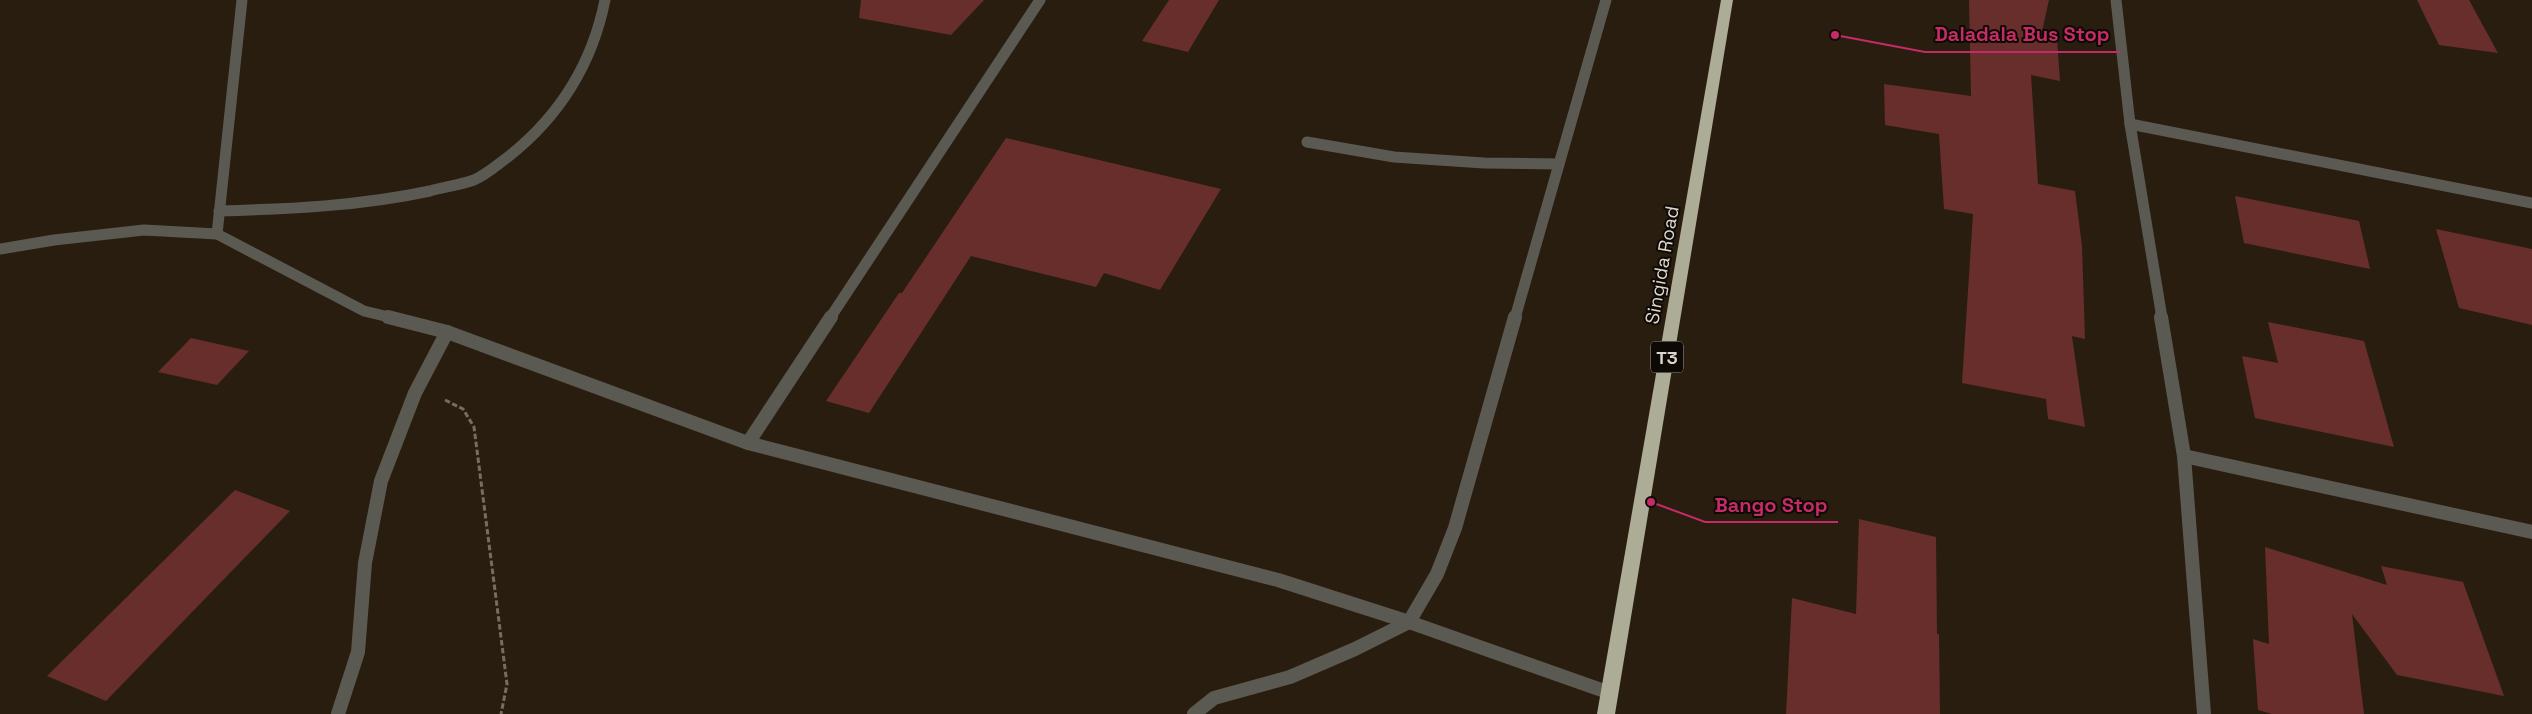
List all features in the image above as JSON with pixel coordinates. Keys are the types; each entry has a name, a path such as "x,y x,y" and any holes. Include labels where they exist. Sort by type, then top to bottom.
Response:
{"highway":[{"name":"Singida Road","path":"1606,714 1727,0"}],"street":[{"path":"217,234 242,0"},
{"path":"220,211 342,206 402,198 475,179 511,154 552,118 580,76 602,20 605,0"},
{"path":"748,443 1040,0"},
{"path":"1194,714 1214,698 1290,677 1355,649 1409,622 1437,574 1455,528 1606,0"},
{"path":"2116,0 2130,124 2184,456 2204,714"},
{"path":"2130,124 2532,203"},
{"path":"1307,142 1394,157 1484,163 1559,164"},
{"path":"0,250 54,240 144,230 217,234 364,311 447,332 748,443 1278,580 1409,622 1610,693"},
{"path":"338,714 358,652 365,563 380,480 415,393 447,332"},
{"path":"2184,456 2532,532"}],"path":[{"path":"415,393 461,406 467,411 474,427 507,684 501,714"}],"building":[{"path":"861,0 984,0 951,35 859,18"},
{"path":"1169,0 1219,0 1188,52 1142,41"},
{"path":"1969,0 2049,0 2041,36 2057,39 2060,81 2031,75 2038,184 2075,191 2082,246 2085,339 2072,336 2085,427 2048,419 2046,399 1962,383 1973,214 1944,209 1939,134 1885,125 1884,84 1971,96"},
{"path":"2417,0 2469,0 2498,53 2439,45"},
{"path":"1006,138 1221,189 1160,290 1104,273 1096,287 971,256 869,413 826,401 899,293 902,293"},
{"path":"2235,196 2359,221 2370,269 2244,243"},
{"path":"2436,229 2532,249 2532,325 2459,308"},
{"path":"2268,322 2364,341 2394,447 2255,418 2242,356 2278,363"},
{"path":"191,338 249,351 217,385 158,372"},
{"path":"235,490 290,511 106,701 47,676"},
{"path":"1859,519 1936,537 1940,714 1786,714 1792,598 1856,614"},
{"path":"2265,547 2387,585 2381,566 2463,582 2504,696 2397,675 2352,614 2364,714 2272,714 2258,710 2253,639 2269,644"}],"place":[{"name":"Daladala Bus Stop","path":"1835,35"},
{"name":"Bango Stop","path":"1651,502"}]}
